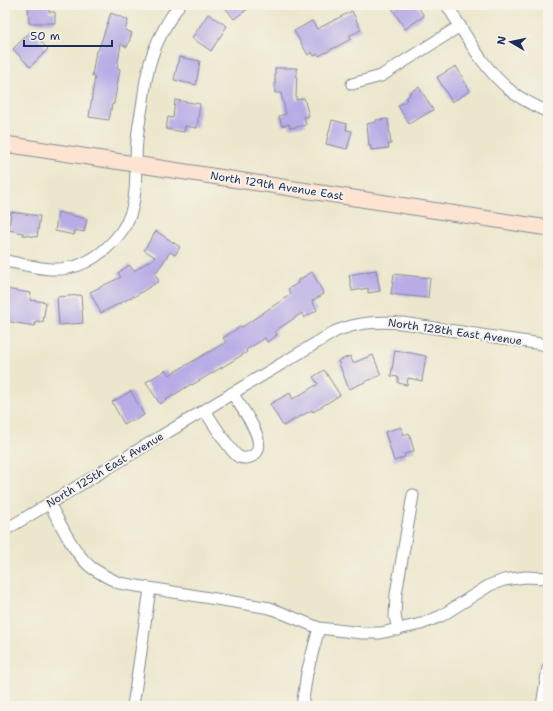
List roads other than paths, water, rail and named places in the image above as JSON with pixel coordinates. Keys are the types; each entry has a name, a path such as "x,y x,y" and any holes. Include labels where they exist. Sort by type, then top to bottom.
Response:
{"main road":[{"name":"North 129th Avenue East","path":"5,144 548,228"}],"street":[{"path":"5,261 59,269 70,268 84,264 94,258 119,236 129,219 133,208 136,190 137,135 148,70 160,36 167,22 179,5"},
{"path":"447,5 477,53 492,72 506,86 532,105 548,112"},
{"path":"352,84 381,76 460,26"},
{"name":"North 128th East Avenue","path":"318,342 336,331 350,326 366,322 381,321 402,322 548,345"},
{"name":"North 125th East Avenue","path":"5,530 318,342"},
{"path":"204,410 231,448 239,456 248,458 255,454 260,446 258,434 232,393"},
{"path":"398,630 396,616 396,594 413,496"},
{"path":"49,503 77,551 91,567 120,584 270,608 319,628 362,633 380,633 398,630 421,624 441,616 490,585 504,580 525,577 548,578"},
{"path":"133,706 150,589"},
{"path":"302,706 307,672 319,628"},
{"path":"542,706 548,668"}]}
